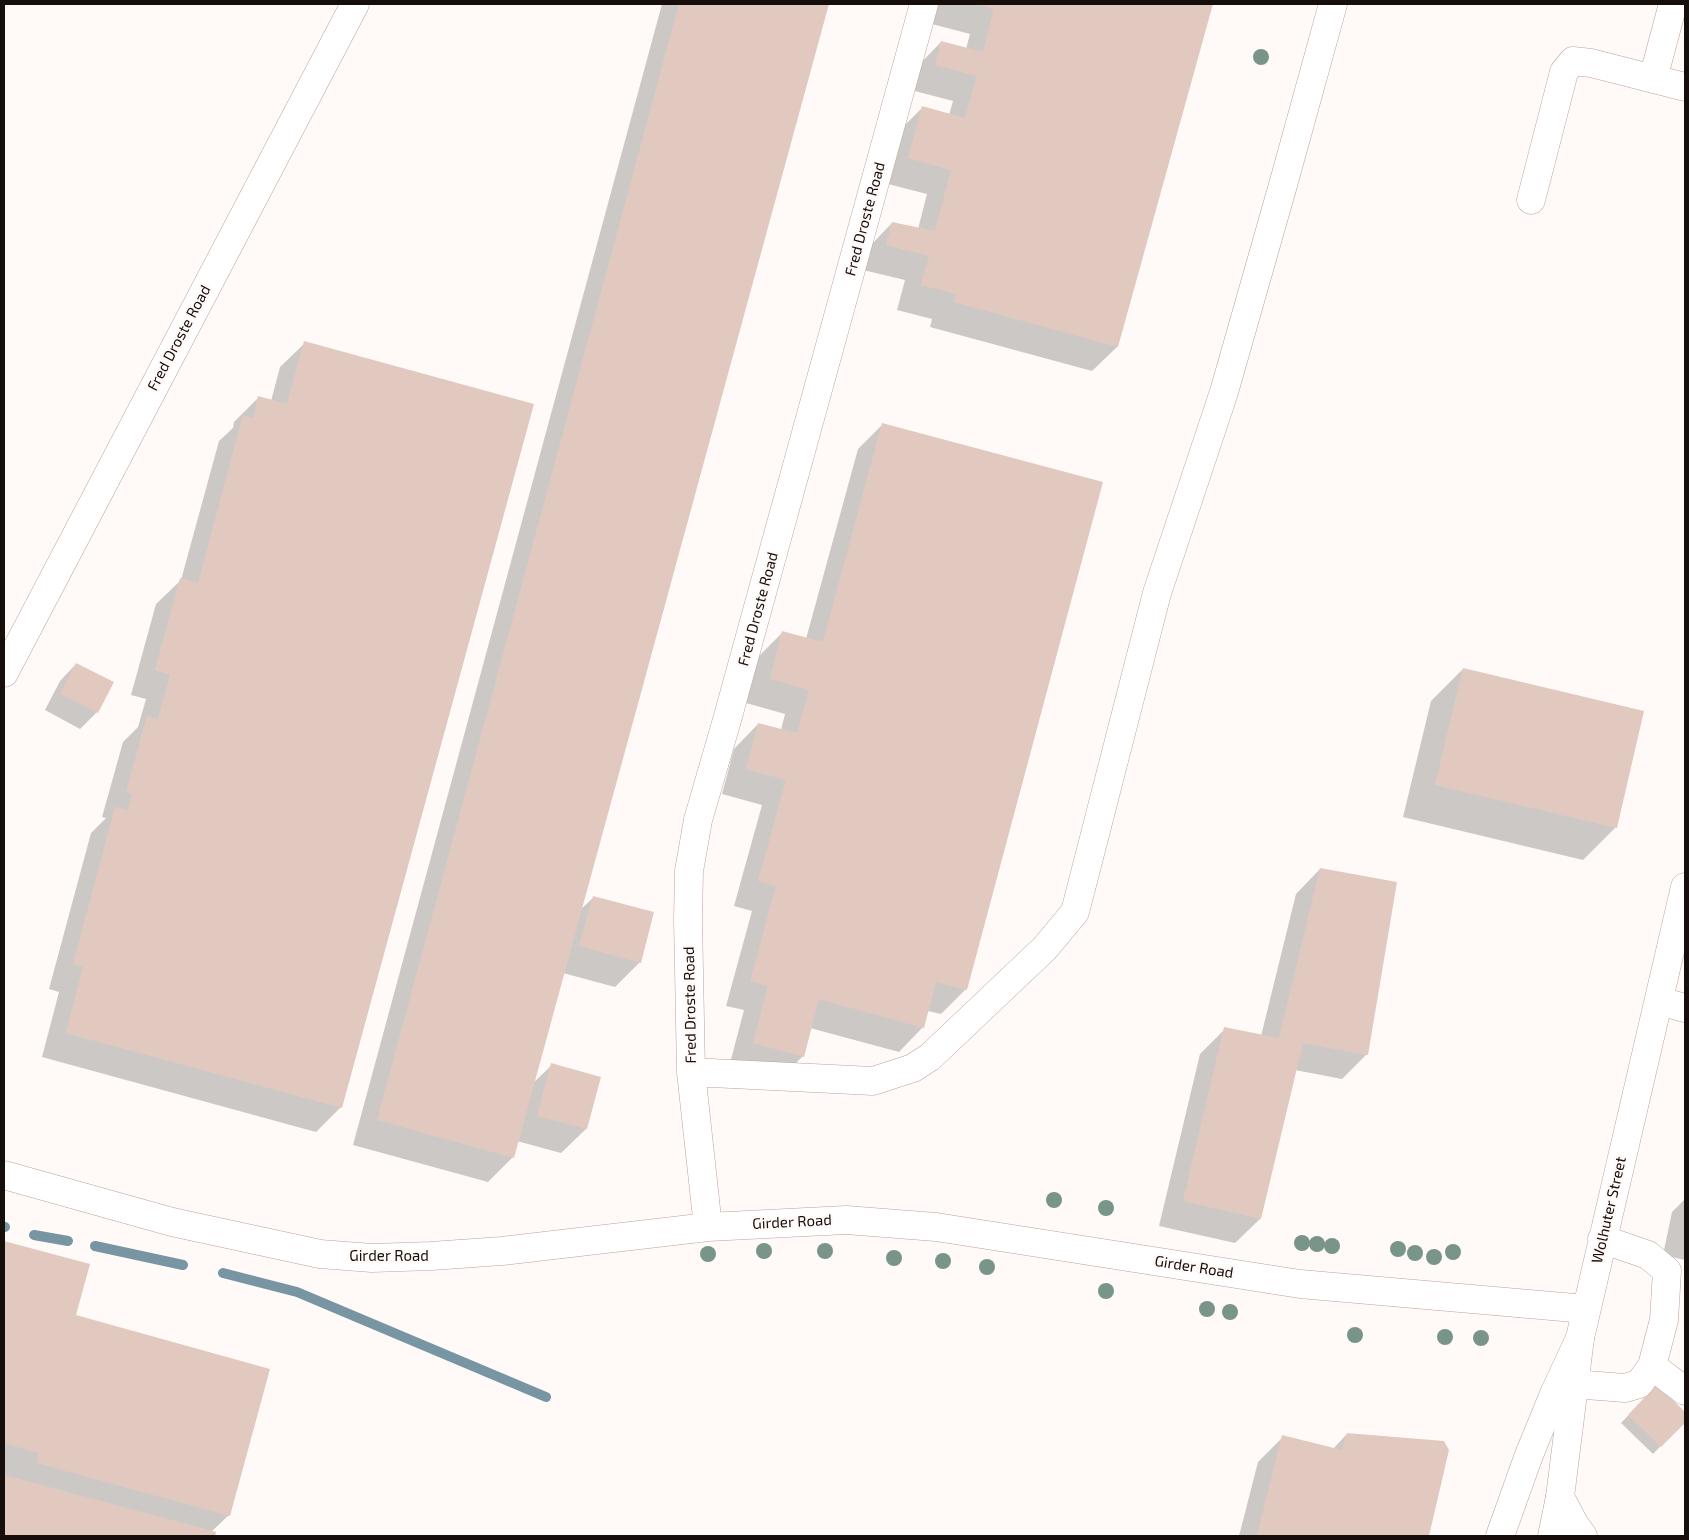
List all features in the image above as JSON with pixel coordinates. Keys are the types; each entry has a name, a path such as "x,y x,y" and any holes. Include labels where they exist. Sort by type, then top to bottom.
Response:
{"street":[{"name":"Fred Droste Road","path":"4,673 355,4"},
{"name":"Fred Droste Road","path":"708,1227 691,1072 689,871 698,820 924,4"},
{"path":"691,1072 873,1081 913,1068 930,1057 1044,948 1075,912 1157,593 1224,392 1284,185 1333,4"},
{"path":"1653,78 1672,4"},
{"path":"1531,200 1564,72 1573,61 1590,63 1685,87"},
{"name":"Wolhuter Street","path":"1552,1536 1560,1496 1580,1338 1685,886"},
{"path":"1659,1001 1685,1008"},
{"name":"Girder Road","path":"4,1175 172,1222 320,1254 372,1258 431,1256 502,1251 708,1227 846,1220 936,1227 1300,1284 1586,1309"},
{"path":"1573,1384 1625,1388 1639,1384 1652,1366 1676,1272 1648,1255 1602,1240"},
{"path":"1500,1536 1533,1446 1580,1338"},
{"path":"1652,1366 1685,1391"},
{"path":"1560,1496 1575,1525 1584,1536"}],"building":[{"path":"679,4 829,4 514,1158 377,1120"},
{"path":"976,4 1213,4 1118,347 954,302 956,294 921,285 929,256 886,245 892,222 935,231 951,170 908,158 922,106 965,118 977,76 935,65 941,41 983,52 994,9"},
{"path":"304,341 534,404 342,1108 66,1033 83,967 73,964 115,807 128,810 132,794 126,792 147,716 158,719 170,675 155,670 180,578 198,583 243,415 253,418 258,396 287,404"},
{"path":"882,423 1103,482 967,990 936,982 924,1028 819,999 804,1057 753,1043 768,986 750,981 776,886 758,881 786,780 746,769 758,723 797,733 809,690 770,679 782,631 823,642"},
{"path":"76,663 114,682 98,713 60,694"},
{"path":"1463,668 1644,711 1617,828 1435,785"},
{"path":"1320,868 1397,882 1368,1055 1303,1043 1261,1219 1183,1201 1224,1027 1279,1038"},
{"path":"593,896 654,912 641,963 579,946"},
{"path":"551,1063 601,1077 587,1129 537,1116"},
{"path":"4,1241 90,1264 76,1315 270,1369 230,1516 37,1463 38,1453 4,1443"},
{"path":"1657,1384 1685,1412 1685,1423 1661,1447 1628,1415"},
{"path":"1347,1433 1444,1441 1449,1450 1429,1536 1257,1536 1282,1435 1342,1450"},
{"path":"4,1475 216,1532 215,1536 4,1536"}],"waterway":[{"path":"34,1235 68,1241"},
{"path":"95,1246 183,1265"},
{"path":"223,1273 297,1292 546,1397"}]}
